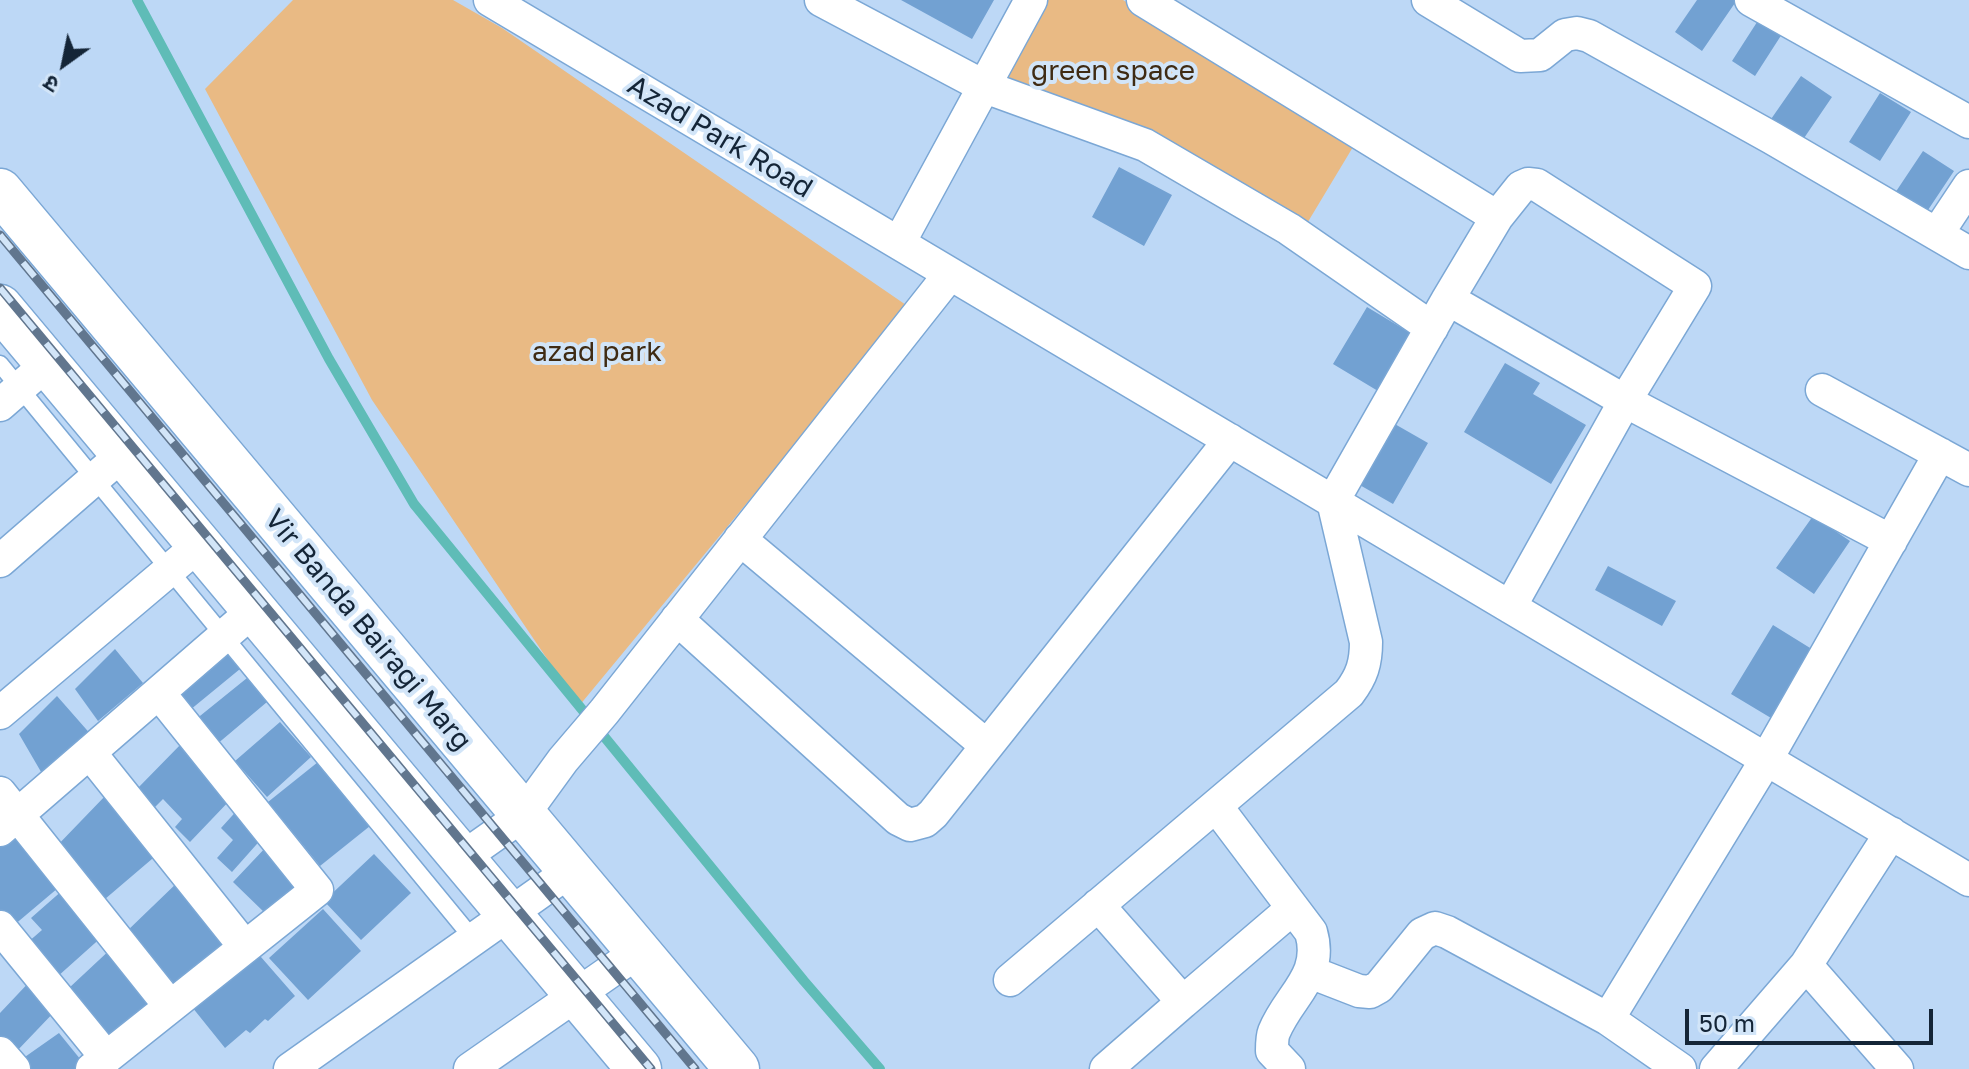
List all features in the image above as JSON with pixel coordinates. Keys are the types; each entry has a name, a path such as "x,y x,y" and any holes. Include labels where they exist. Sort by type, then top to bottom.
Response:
{"main road":[{"name":"Vir Banda Bairagi Marg","path":"0,191 737,1069"},
{"path":"0,307 17,380 109,466 239,623 462,858 639,1069"}],"street":[{"path":"821,0 985,87 1145,145 1289,229 1432,328"},
{"path":"899,243 1031,0"},
{"path":"1143,0 1497,217"},
{"path":"1428,0 1520,56 1540,55 1565,35 1577,33 1589,36 1969,253"},
{"path":"1751,0 1969,122"},
{"name":"Azad Park Road","path":"511,5 950,274 1969,880"},
{"path":"1010,980 1349,693 1359,680 1366,661 1366,642 1333,501 1497,217 1521,187 1528,184 1537,185 1695,286 1625,401 1510,607"},
{"path":"1937,234 1969,186"},
{"path":"462,858 523,815 563,760 950,274"},
{"path":"1448,299 1625,401 1891,541"},
{"path":"1822,390 1969,470"},
{"path":"677,619 898,819 910,825 925,821 1230,440"},
{"path":"1608,1019 1766,760 1940,454"},
{"path":"0,561 109,466"},
{"path":"740,539 987,746"},
{"path":"0,713 184,558"},
{"path":"170,1006 6,813 90,753 239,623"},
{"path":"0,927 99,1063 317,890 159,693"},
{"path":"90,753 245,947"},
{"path":"1216,806 1311,932 1315,946 1310,972 1273,1034 1272,1051 1289,1069"},
{"path":"1716,1069 1806,965 1891,833"},
{"path":"290,1069 570,871"},
{"path":"1098,905 1183,1002"},
{"path":"1106,1069 1293,908"},
{"path":"1310,972 1359,991 1370,992 1379,987 1422,934 1435,928 1608,1019 1680,1069"},
{"path":"470,1069 638,952"},
{"path":"1806,965 1897,1069"},
{"path":"0,1053 14,1069"}],"lane":[{"path":"239,623 474,940"}],"green space":[{"name":"azad park","path":"293,0 453,0 502,28 909,307 579,706 372,400 205,89"},
{"name":"green space","path":"1045,0 1123,0 1356,142 1291,250 1067,119 1001,87"}],"building":[{"path":"901,0 994,0 972,39"},
{"path":"1697,0 1737,0 1702,51 1675,32"},
{"path":"1759,19 1782,34 1755,76 1732,61"},
{"path":"1801,76 1832,97 1800,144 1769,122"},
{"path":"1880,93 1911,112 1880,161 1849,142"},
{"path":"1923,151 1954,171 1920,222 1889,202"},
{"path":"1119,167 1172,195 1144,246 1092,217"},
{"path":"1367,307 1417,337 1383,394 1333,364"},
{"path":"1505,363 1540,383 1533,394 1586,425 1551,484 1464,432"},
{"path":"1386,419 1428,443 1393,504 1351,480"},
{"path":"1813,516 1850,541 1814,594 1776,568"},
{"path":"1608,566 1676,601 1662,626 1595,590"},
{"path":"1773,625 1823,656 1781,724 1731,694"},
{"path":"220,646 240,669 190,710 171,688"},
{"path":"115,649 143,683 98,721 75,689"},
{"path":"247,678 267,702 216,745 195,720"},
{"path":"57,696 93,737 44,777 19,734"},
{"path":"280,722 311,757 267,797 235,761"},
{"path":"182,743 233,797 190,842 175,827 182,819 163,799 154,808 136,790"},
{"path":"318,762 370,826 320,866 268,802"},
{"path":"107,794 159,853 98,905 53,850"},
{"path":"241,806 264,836 232,872 217,858 233,840 221,828"},
{"path":"8,830 58,888 13,926 0,911 0,837"},
{"path":"268,845 301,879 267,915 233,882"},
{"path":"374,854 411,893 361,940 324,901"},
{"path":"181,879 229,940 180,989 125,933"},
{"path":"64,889 104,935 57,977 27,943 42,930 31,918"},
{"path":"323,909 361,951 308,1000 269,958"},
{"path":"114,946 160,1005 111,1043 69,988"},
{"path":"254,949 295,996 268,1021 265,1019 250,1033 246,1030 225,1048 188,1002"},
{"path":"34,977 58,1008 15,1053 0,1039 0,1013"},
{"path":"59,1033 85,1065 80,1069 30,1069 22,1059"}],"waterway":[{"path":"137,0 329,359 414,504 804,981 880,1069"}],"railway":[{"path":"0,235 695,1069"},
{"path":"0,288 651,1069"}]}
